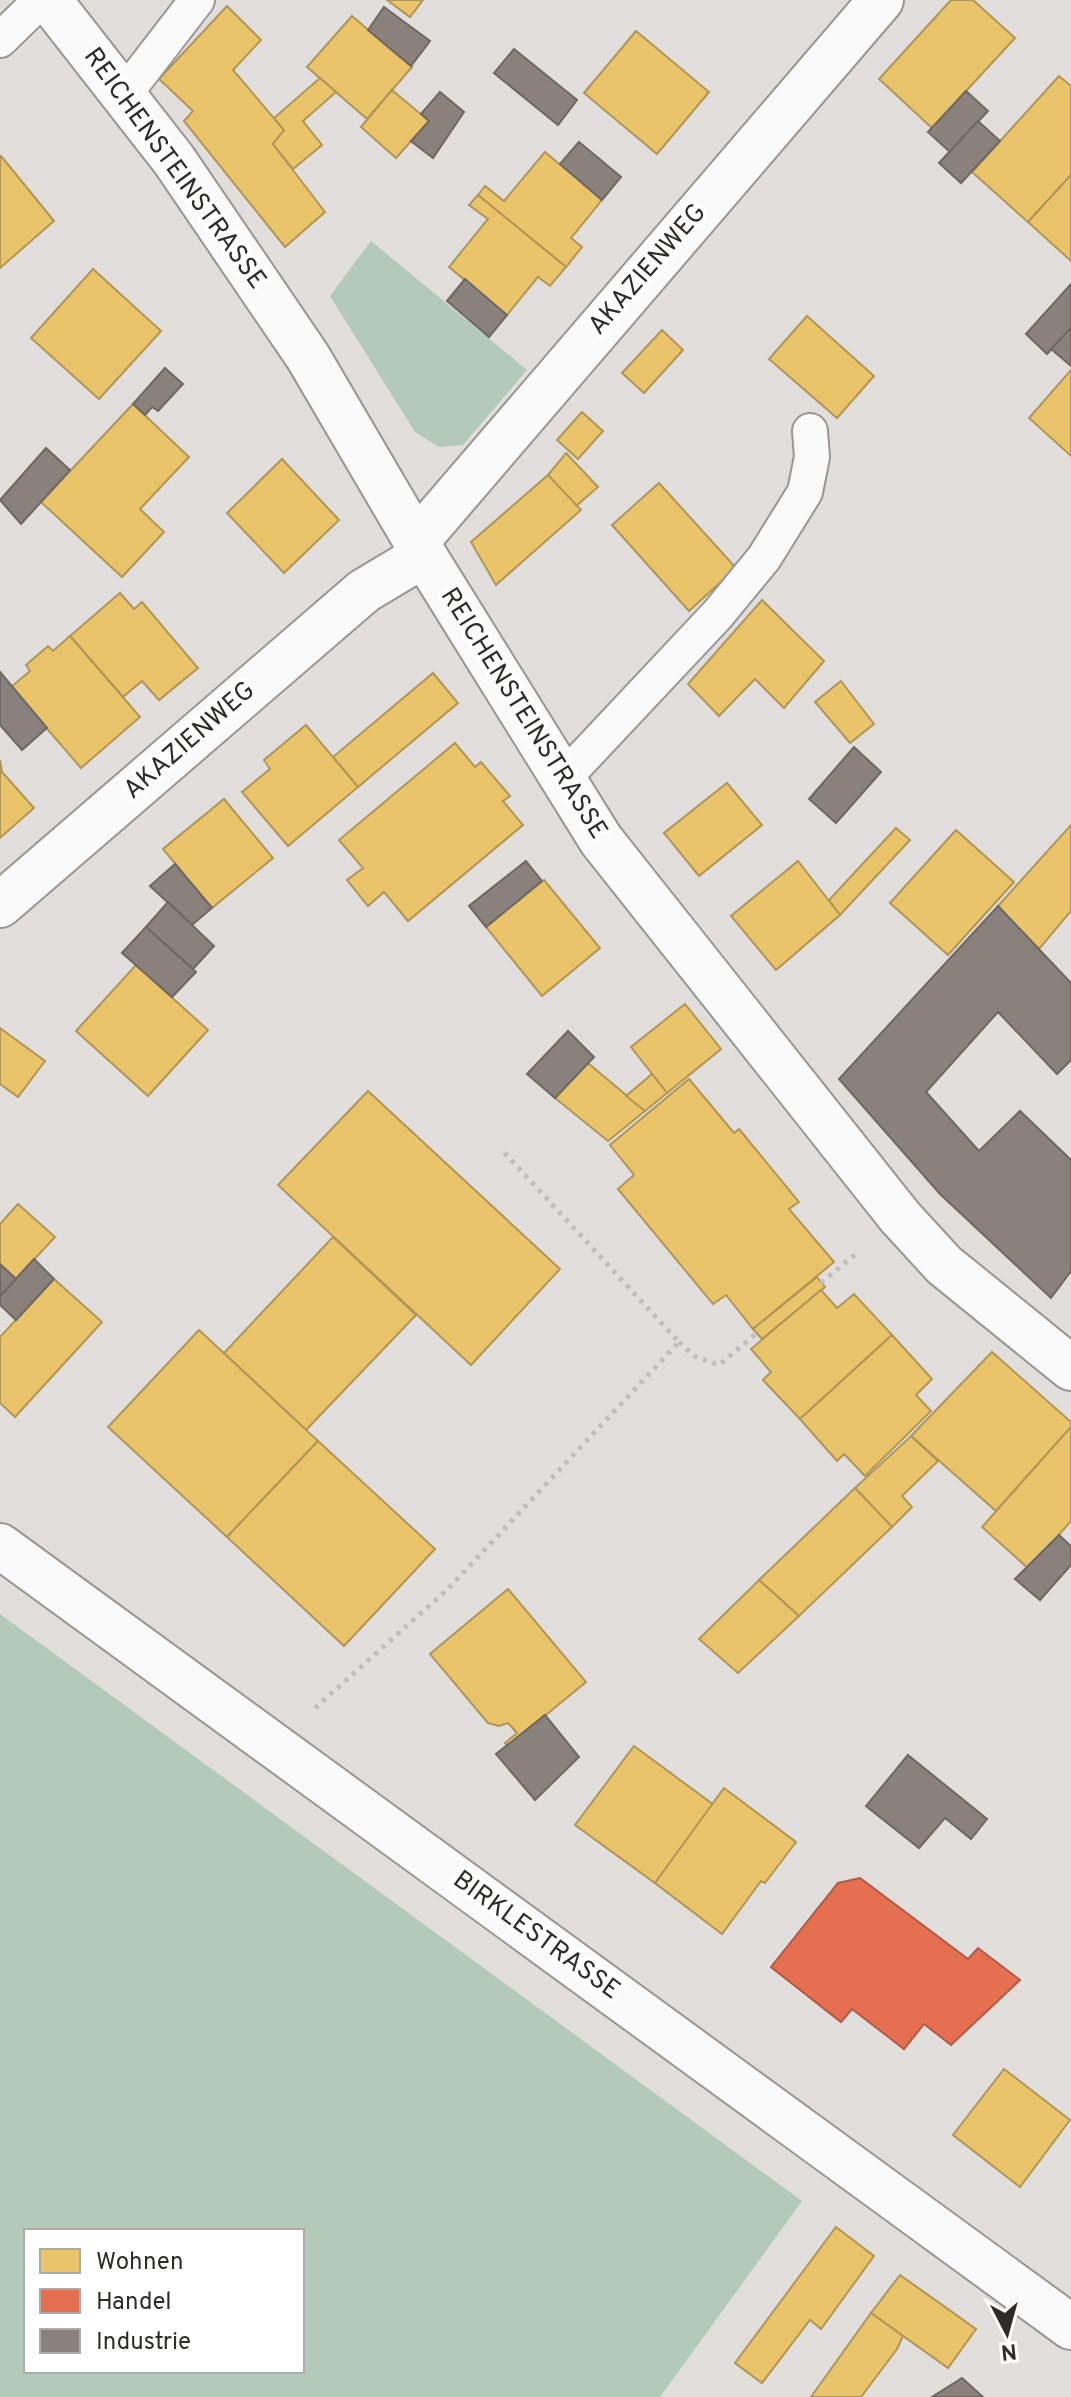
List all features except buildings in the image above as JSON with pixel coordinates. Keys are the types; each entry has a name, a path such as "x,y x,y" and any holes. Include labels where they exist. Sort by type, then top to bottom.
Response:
{"street":[{"name":"REICHENSTEINSTRASSE","path":"49,0 174,160 308,357 420,548 601,840 900,1217 944,1265 1071,1368"},
{"name":"AKAZIENWEG","path":"0,905 364,591 420,548 881,0"},
{"name":"BIRKLESTRASSE","path":"0,1546 1071,2327"}],"lane":[{"path":"0,40 41,0"},
{"path":"123,96 197,0"},
{"path":"563,779 718,614 764,558 805,492 812,457 810,431"}],"path":[{"path":"501,1149 694,1356 719,1365 757,1333"},
{"path":"274,1747 448,1589 679,1342"}],"green space":[{"path":"371,241 527,370 463,445 439,447 415,432 330,296"},
{"path":"0,1614 802,2201 660,2397 0,2397"}]}
